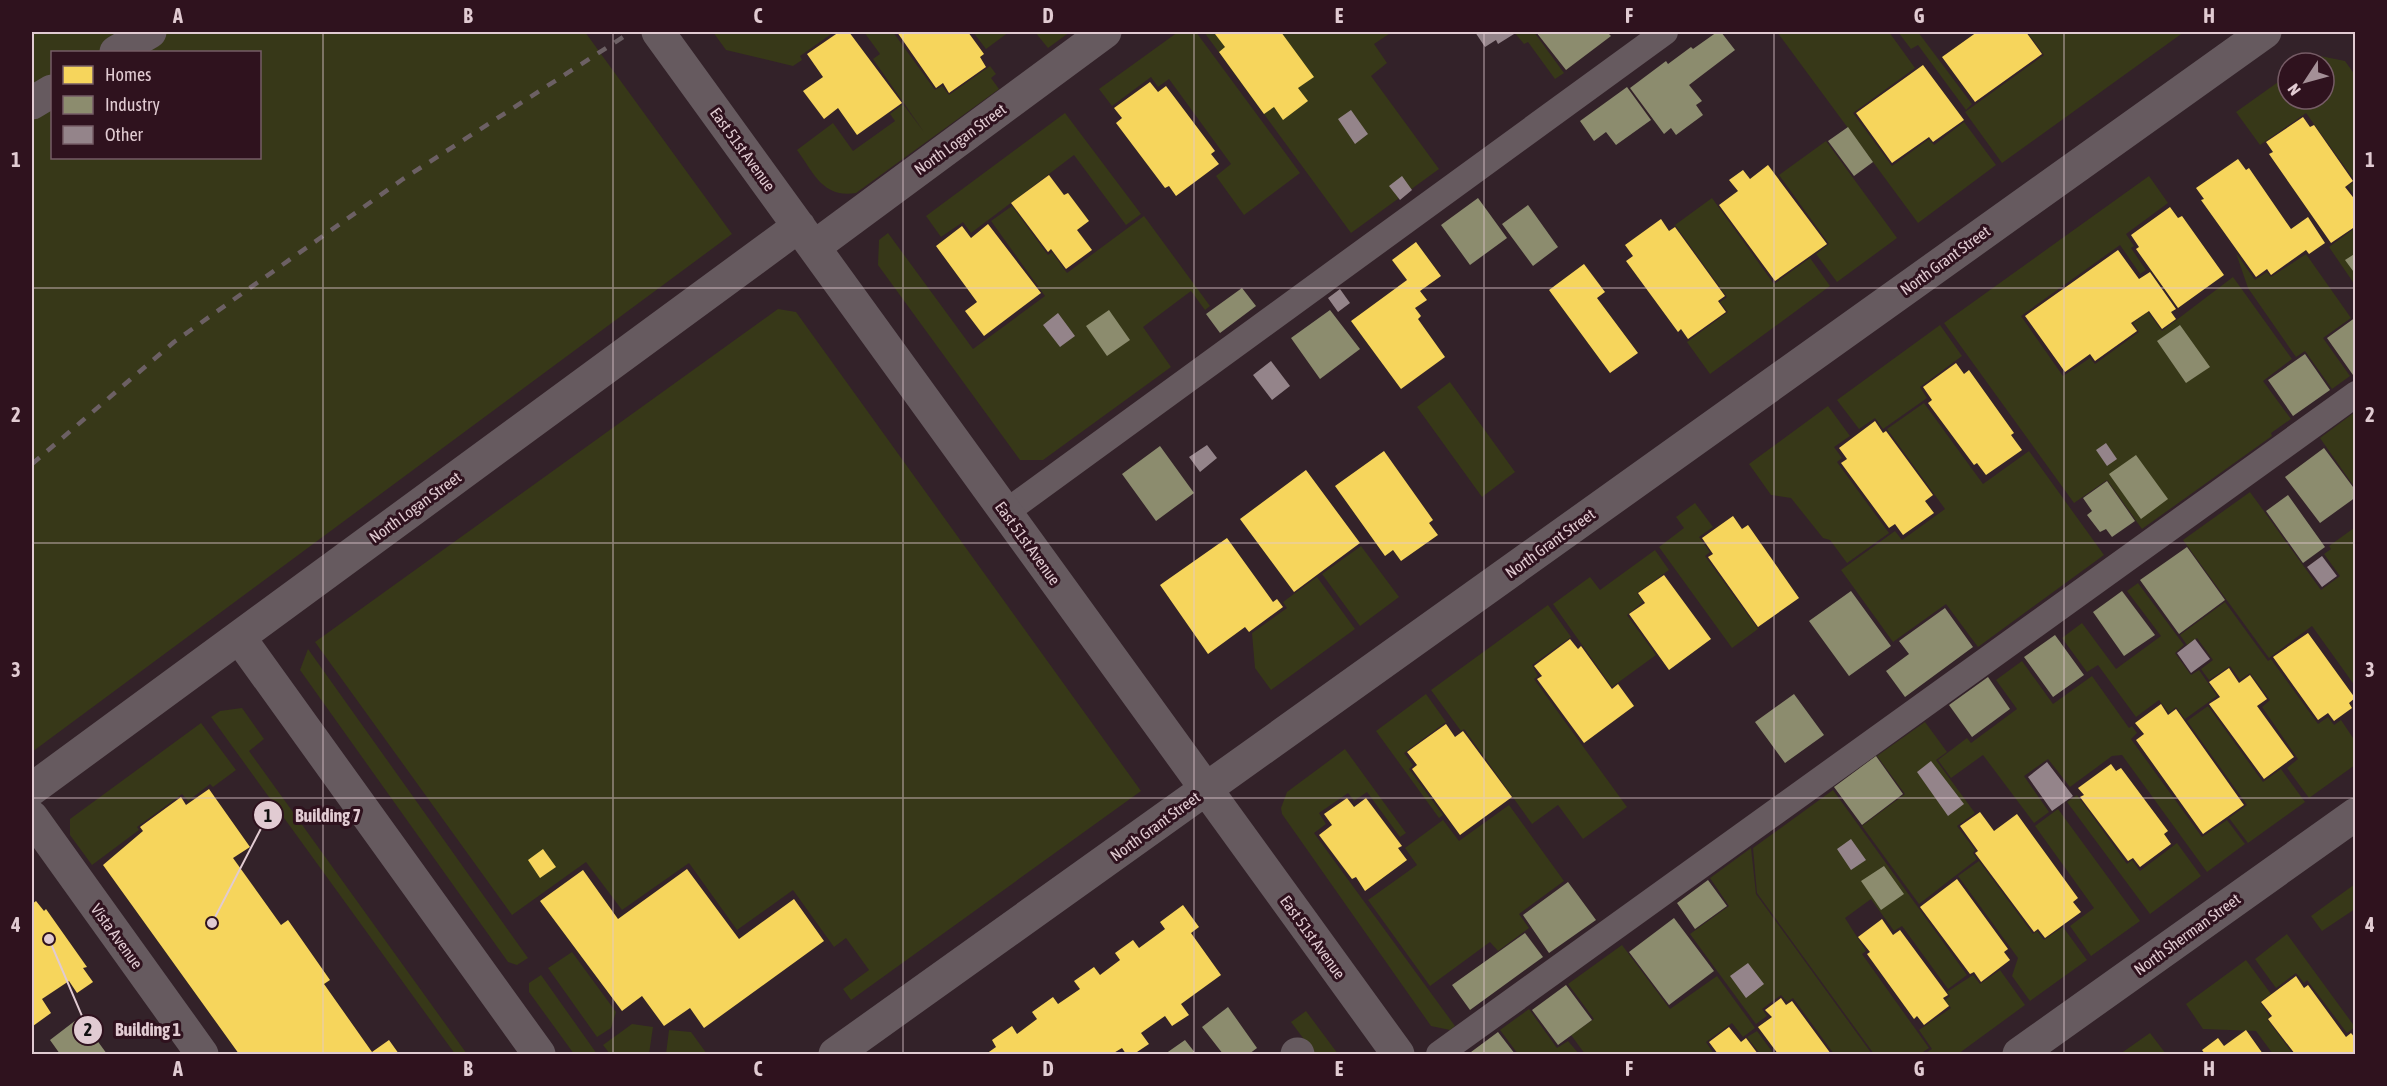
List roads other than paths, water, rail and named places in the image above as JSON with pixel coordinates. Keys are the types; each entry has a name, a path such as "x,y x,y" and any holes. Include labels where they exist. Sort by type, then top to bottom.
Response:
{"street":[{"name":"East 51st Avenue","path":"658,32 1398,1054"},
{"name":"North Logan Street","path":"32,789 239,637 806,236 1105,32"},
{"name":"North Grant Street","path":"835,1054 2265,32"},
{"path":"117,51 144,33"},
{"path":"32,104 51,92"},
{"path":"239,637 539,1054"},
{"name":"North Sherman Street","path":"2019,1054 2355,814"},
{"name":"Vista Avenue","path":"32,817 202,1054"}],"lane":[{"path":"1006,512 1665,32"},
{"path":"1439,1054 2355,394"}],"railway":[{"path":"32,464 174,342 403,179 631,32"}],"place":[{"name":"Building 7","path":"212,923"},
{"name":"Building 1","path":"49,939"}]}
